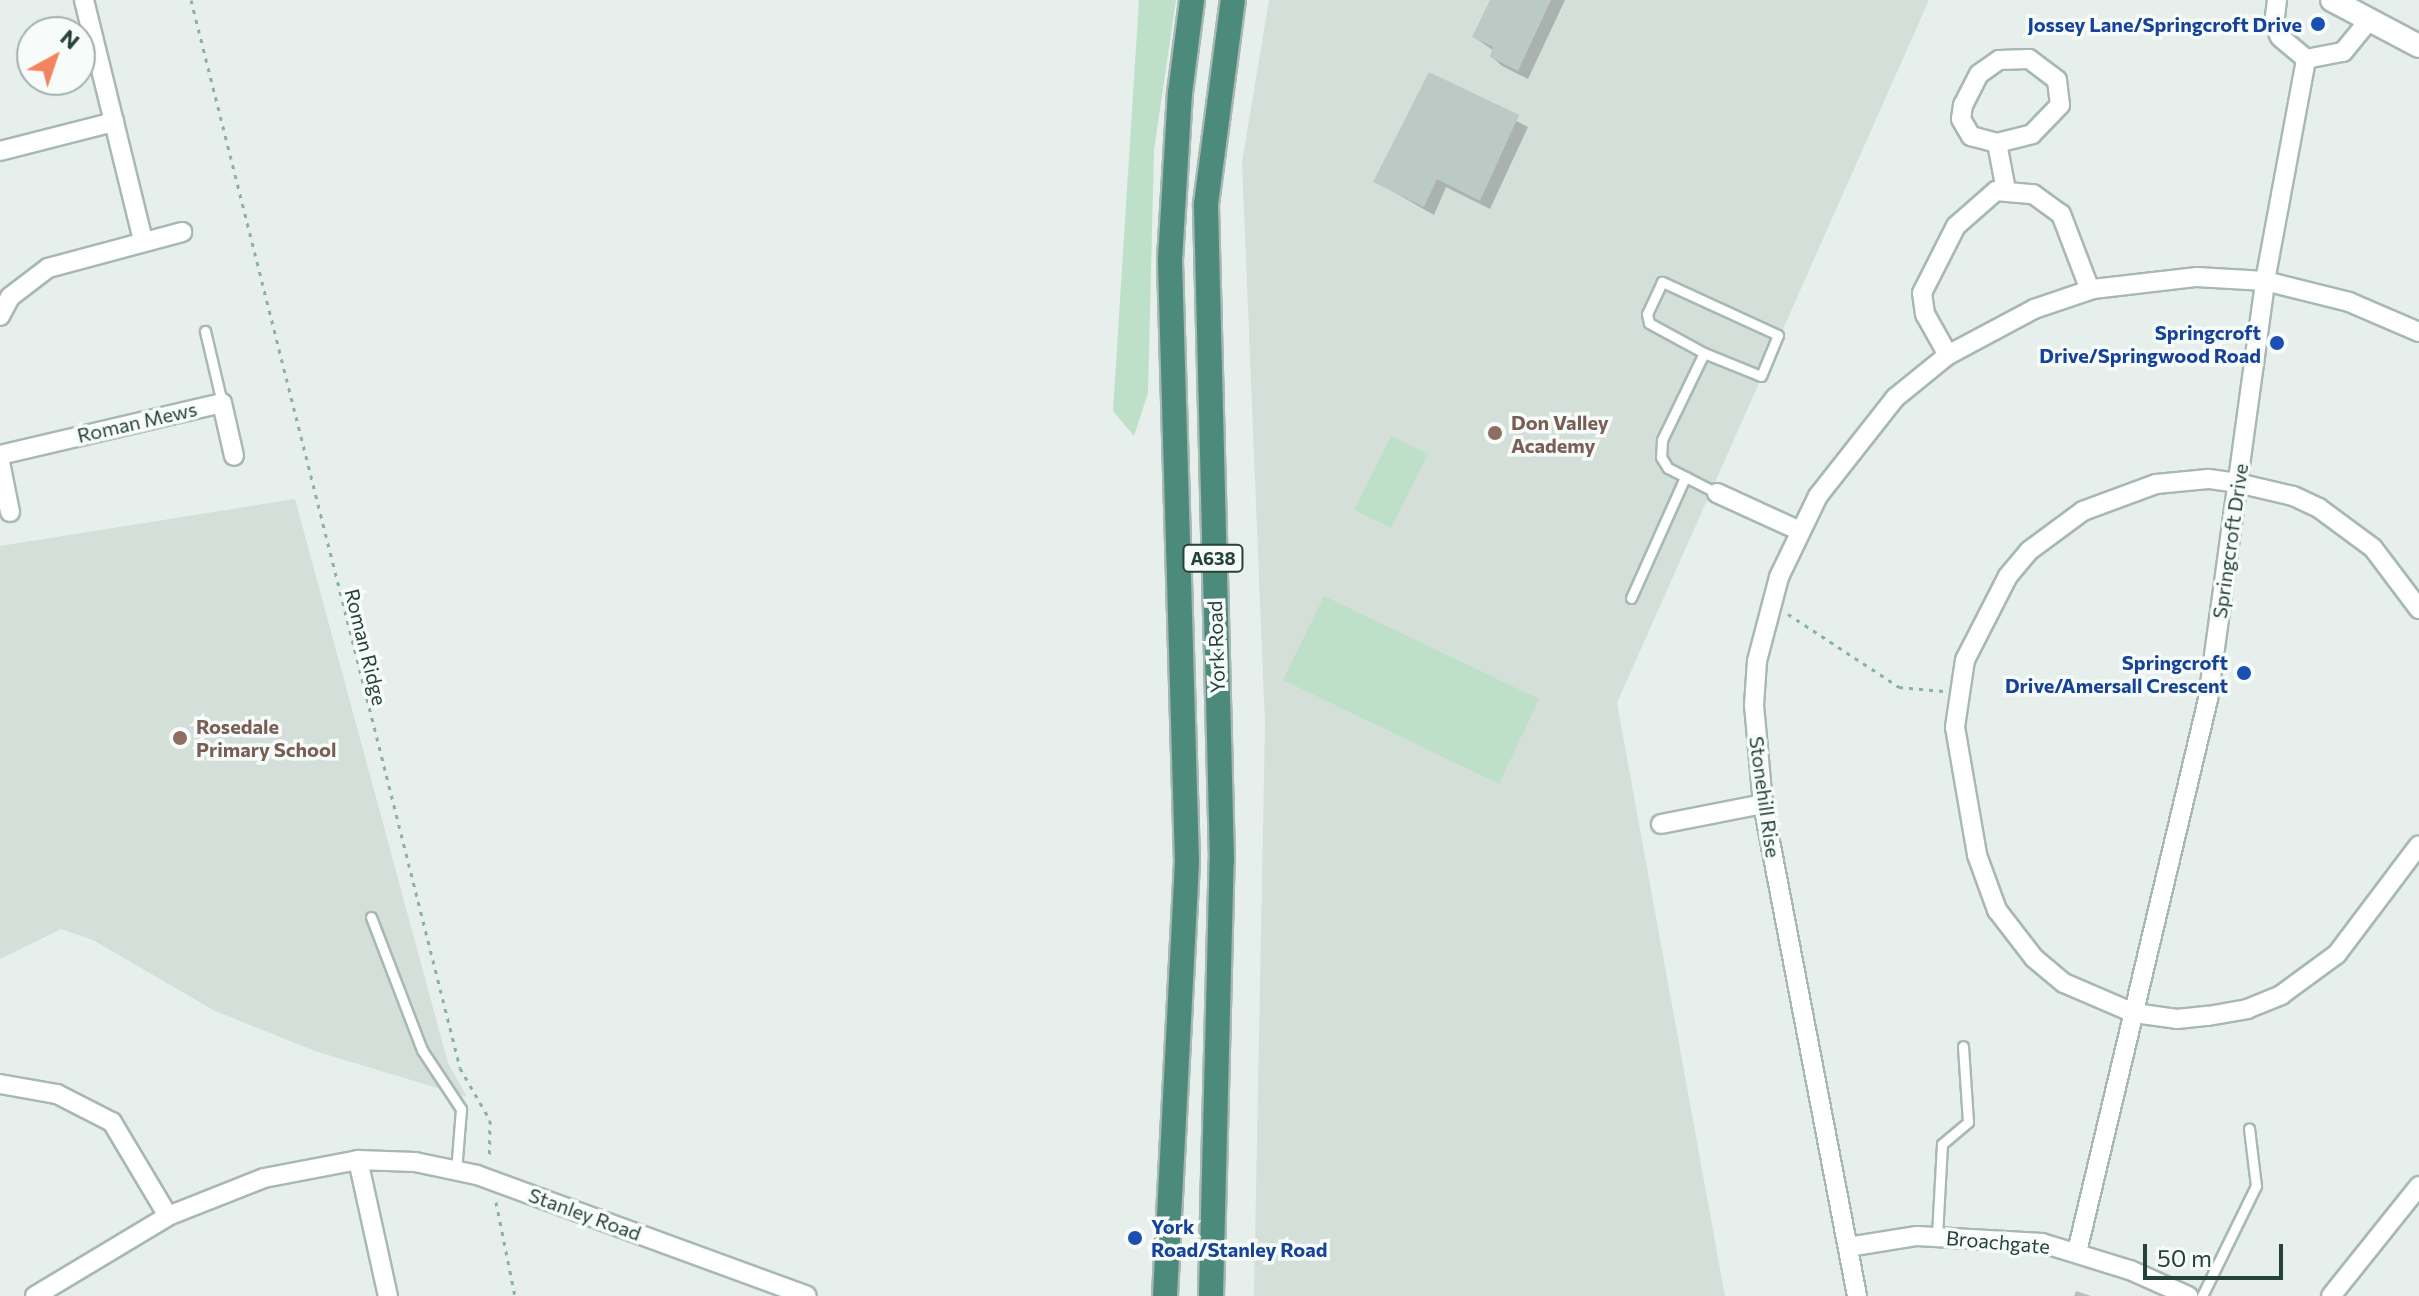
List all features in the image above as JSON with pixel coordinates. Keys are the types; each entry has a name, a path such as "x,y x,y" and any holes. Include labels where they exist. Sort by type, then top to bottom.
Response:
{"highway":[{"name":"York Road","path":"1165,1296 1187,862 1170,260 1180,93 1192,0"},
{"name":"York Road","path":"1211,1296 1222,861 1206,204 1233,0"}],"street":[{"path":"84,0 143,241"},
{"path":"2277,0 2274,24 2280,37 2306,59 2343,52 2370,19"},
{"path":"2332,0 2419,46"},
{"path":"2029,59 2057,80 2060,105 2032,134 1997,143 1971,136 1961,119 1963,105 1979,74 1999,60 2029,59"},
{"name":"Springcroft Drive","path":"2077,1252 2208,699 2265,281 2306,59"},
{"path":"0,151 117,131"},
{"path":"1997,143 2006,190"},
{"path":"1948,355 1925,314 1922,293 1956,226 1985,196 2006,190 2033,194 2061,214 2090,290"},
{"path":"0,316 10,297 48,268 182,232"},
{"name":"Stonehill Rise","path":"1857,1296 1763,804 1754,705 1769,610 1800,531 1861,437 1895,398 1948,355 2034,309 2090,290 2197,277 2265,281 2349,302 2419,332"},
{"name":"Roman Mews","path":"0,455 222,403 234,456"},
{"path":"0,462 10,512"},
{"path":"2419,609 2373,548 2319,508 2293,496 2238,483 2195,480 2144,487 2109,498 2050,533 2008,576 1986,609 1965,660 1959,692 1959,765 1977,855 1997,910 2034,958 2064,983 2134,1013 2177,1019 2208,1016 2247,1009 2281,995 2337,954 2419,845"},
{"path":"1717,493 1800,531"},
{"path":"1661,824 1763,804"},
{"path":"0,1084 57,1094 112,1122 124,1135 168,1216"},
{"path":"358,1160 388,1296"},
{"name":"Stanley Road","path":"35,1296 168,1216 264,1178 358,1160 415,1162 491,1180 807,1296"},
{"path":"2331,1296 2419,1186"},
{"name":"Broachgate","path":"1848,1247 1882,1239 1937,1236 2042,1243 2077,1252 2188,1296"}],"lane":[{"path":"1662,282 1778,335 1761,376 1704,353 1649,323 1647,314 1662,282"},
{"path":"205,331 222,403"},
{"path":"1704,353 1662,440 1661,457 1685,477 1717,493"},
{"path":"1631,598 1685,477"},
{"path":"371,917 422,1050 461,1109 456,1171"},
{"path":"1937,1236 1942,1144 1968,1122 1963,1046"},
{"path":"2202,1296 2256,1186 2249,1128"}],"path":[{"name":"Roman Ridge","path":"191,0 460,1068 490,1120 491,1180 515,1296"},
{"path":"1769,610 1787,613 1899,687 1959,692"}],"shaded area":[{"name":"Don Valley Academy","path":"1269,0 1929,0 1617,703 1725,1296 1254,1296 1265,724 1242,162"},
{"name":"Rosedale Primary School","path":"295,499 448,1063 467,1097 315,1051 215,1011 93,940 61,929 0,959 0,546"}],"green space":[{"path":"1139,0 1176,0 1154,150 1148,393 1134,436 1113,411"},
{"path":"1391,436 1428,454 1391,528 1354,510"},
{"path":"1324,596 1539,699 1499,784 1283,680"}],"building":[{"path":"1490,0 1551,0 1518,71 1490,57 1493,47 1472,37"},
{"path":"1429,72 1519,115 1480,201 1437,179 1424,207 1373,182"}],"place":[{"name":"Jossey Lane/Springcroft Drive","path":"2318,24"},
{"name":"Springcroft Drive/Springwood Road","path":"2277,343"},
{"name":"Don Valley Academy","path":"1495,433"},
{"name":"Springcroft Drive/Amersall Crescent","path":"2244,673"},
{"name":"Rosedale Primary School","path":"180,738"},
{"name":"York Road/Stanley Road","path":"1135,1238"}]}
